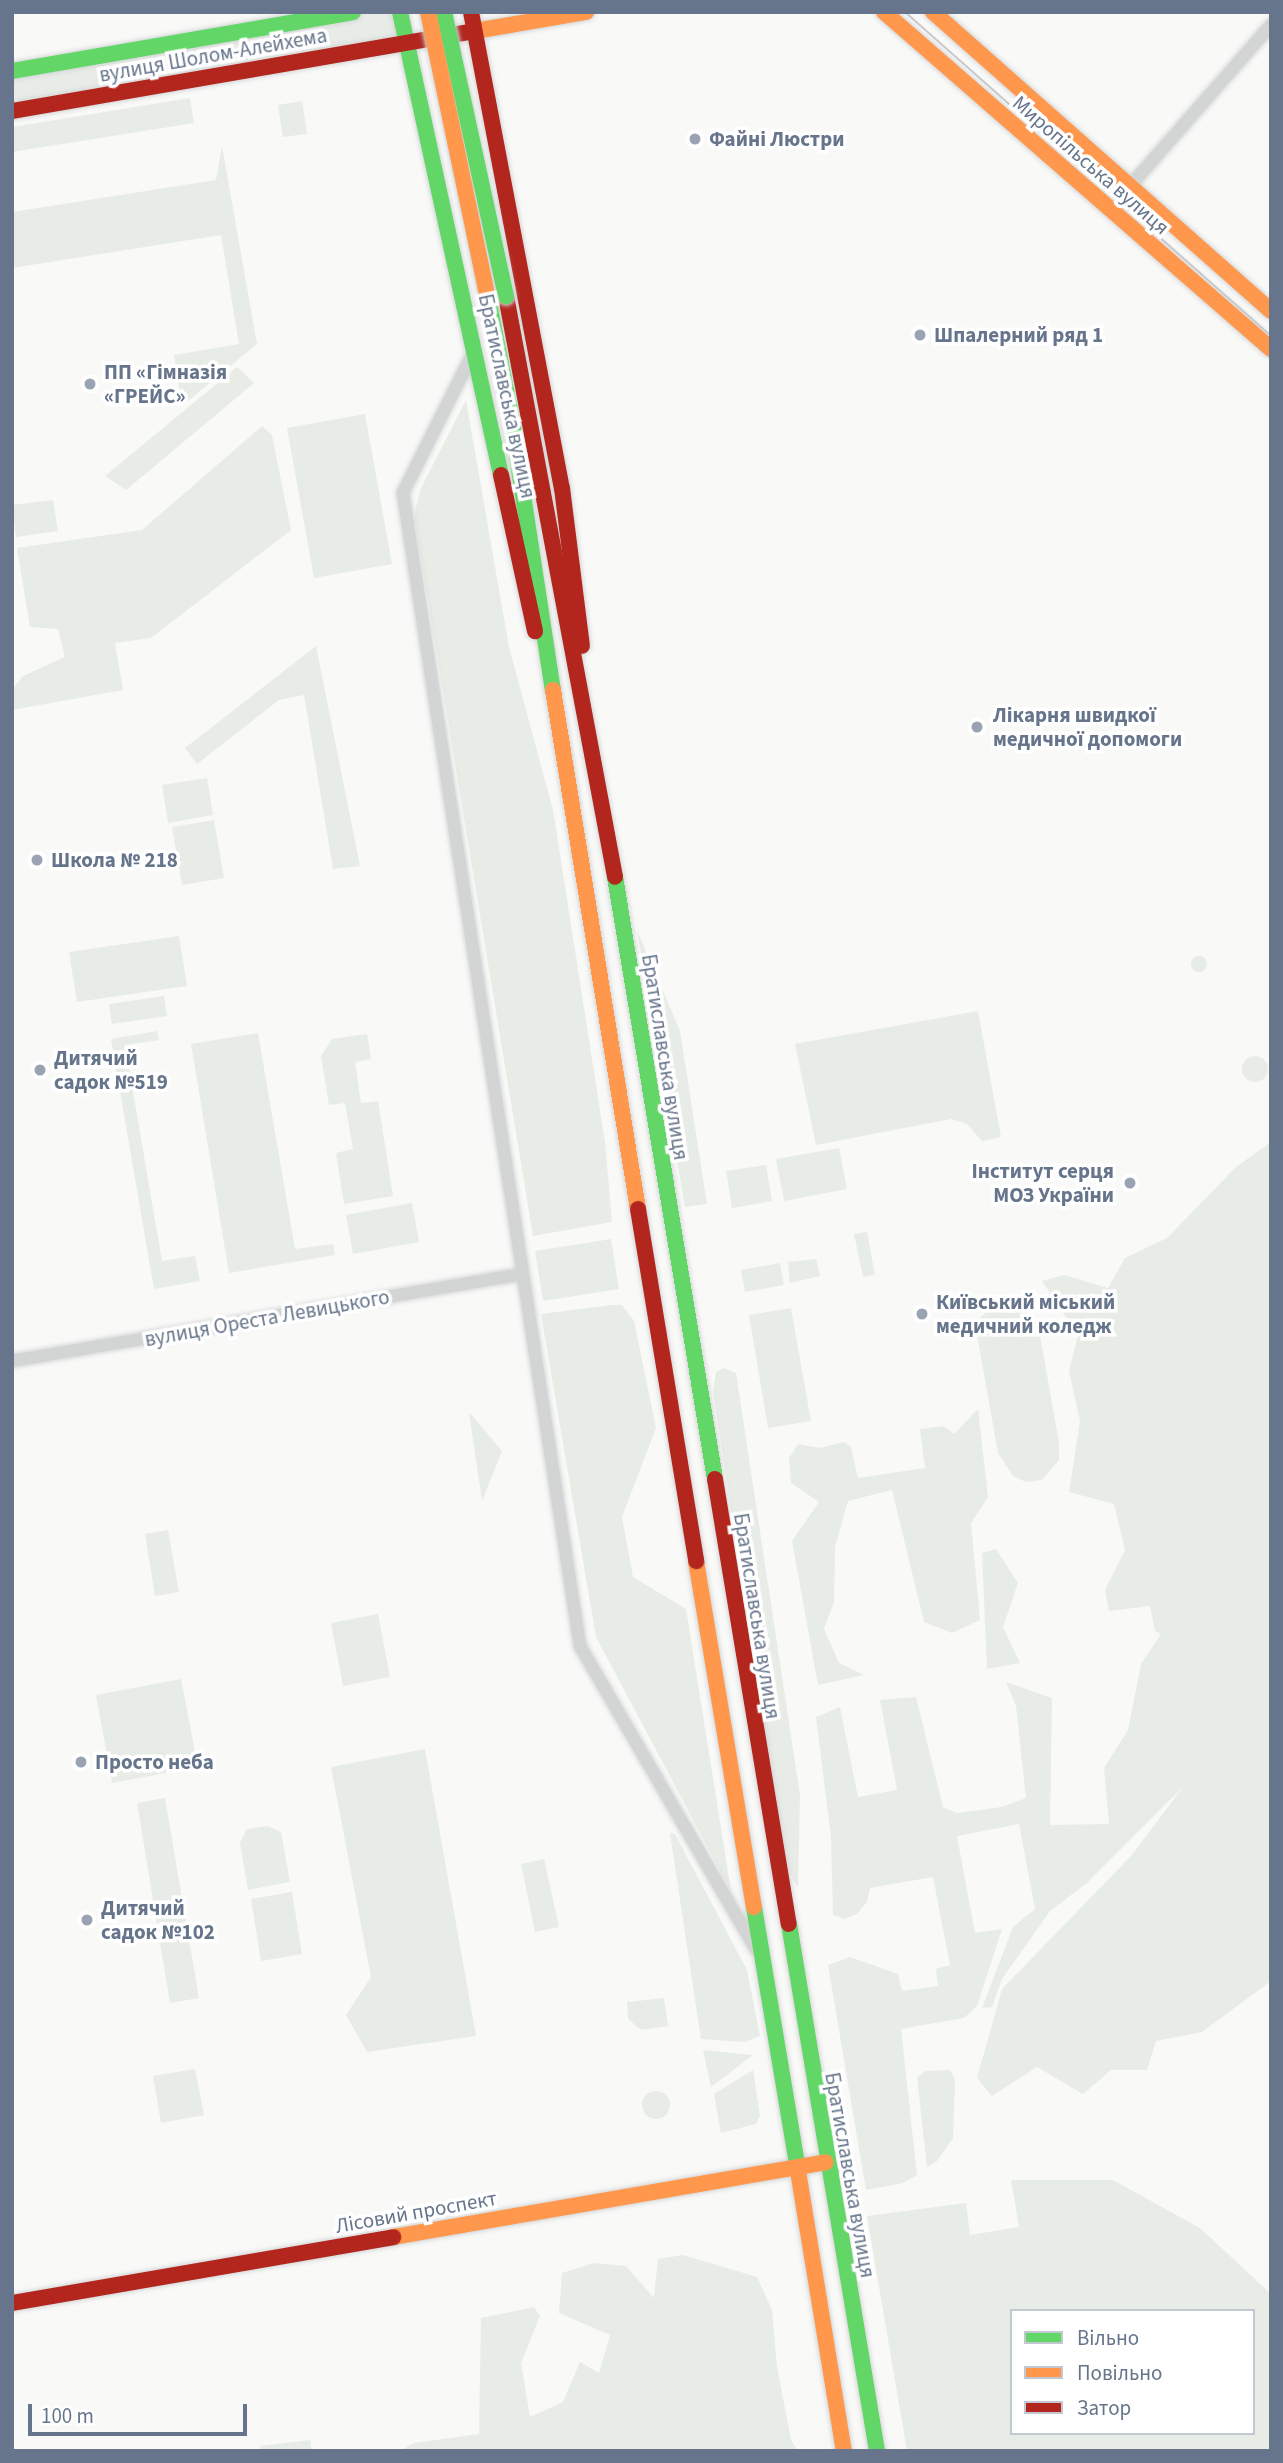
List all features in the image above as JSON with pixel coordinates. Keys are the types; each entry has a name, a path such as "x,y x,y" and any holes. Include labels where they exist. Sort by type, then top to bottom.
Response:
{"main road":[{"name":"вулиця Шолом-Алейхема","path":"12,71 353,12"},
{"name":"Братиславська вулиця","path":"400,12 568,788"},
{"name":"Братиславська вулиця","path":"428,12 510,410 568,788 844,2451"},
{"name":"Братиславська вулиця","path":"444,12 506,296 600,788 877,2451"},
{"name":"Братиславська вулиця","path":"471,12 562,488 600,788"},
{"name":"вулиця Шолом-Алейхема","path":"12,111 586,12"},
{"name":"Миропільська вулиця","path":"884,12 1271,349"},
{"name":"Миропільська вулиця","path":"933,12 1271,311"},
{"path":"421,103 423,91 433,80 455,77 485,84"},
{"name":"Лісовий проспект","path":"12,2303 827,2162"}],"street":[{"path":"1131,186 1271,25"},
{"path":"475,349 403,493 580,1646 761,1959"},
{"name":"вулиця Ореста Левицького","path":"12,1361 522,1274"}],"shaded area":[{"path":"353,12 400,12 407,42 12,111 12,71"},
{"path":"190,98 194,123 12,152 12,127"},
{"path":"302,101 307,134 283,137 278,105"},
{"path":"222,146 257,344 182,406 174,355 239,344 221,235 12,268 12,212 216,180"},
{"path":"237,367 254,383 126,490 105,476"},
{"path":"466,400 509,647 553,810 605,1142 612,1222 533,1236 414,515 421,488"},
{"path":"365,414 392,564 314,578 287,428"},
{"path":"262,426 272,435 291,530 151,638 115,643 123,690 12,710 12,690 23,676 65,657 58,629 30,627 17,548 142,530"},
{"path":"53,500 58,531 16,537 12,505"},
{"path":"316,646 360,866 333,869 304,695 279,700 197,764 185,748"},
{"path":"207,778 213,815 168,823 162,785"},
{"path":"214,820 224,878 182,885 172,827"},
{"path":"637,930 680,1031 707,1204 685,1207"},
{"path":"179,936 187,986 77,1002 69,952"},
{"path":"1196,956 1202,956 1207,964 1205,970 1196,972 1191,967 1191,961"},
{"path":"164,996 167,1016 112,1024 109,1004"},
{"path":"978,1011 1001,1137 982,1141 967,1124 951,1119 816,1145 795,1044"},
{"path":"157,1031 159,1040 125,1045 162,1261 195,1256 200,1281 154,1289 111,1039"},
{"path":"258,1033 295,1249 333,1244 335,1255 229,1273 191,1044"},
{"path":"367,1034 371,1059 355,1062 361,1103 378,1101 393,1196 344,1204 336,1153 353,1149 345,1103 329,1105 321,1056 332,1039"},
{"path":"1255,1056 1264,1060 1268,1069 1264,1078 1255,1082 1246,1078 1242,1069 1246,1060"},
{"path":"1271,1142 1271,1981 1202,2032 1156,2041 1147,2070 1111,2070 1083,2094 1037,2067 992,2096 977,2078 1002,1989 1132,1855 1183,1787 1087,1883 1050,1911 1002,1979 992,2007 982,2008 1013,1927 1035,1909 1019,1824 957,1836 975,1933 1002,1929 977,2006 964,2018 901,2029 917,2175 903,2183 866,2190 828,1965 850,1957 898,1974 902,1991 938,1986 936,1969 950,1965 933,1877 870,1888 867,1902 857,1914 844,1919 833,1915 831,1837 816,1717 840,1707 858,1797 897,1790 880,1700 916,1697 943,1807 957,1813 1002,1807 1026,1798 1016,1706 1006,1682 1052,1698 1050,1825 1109,1824 1104,1768 1128,1730 1141,1664 1161,1634 1155,1631 1150,1606 1109,1611 1105,1590 1125,1550 1114,1504 1069,1492 1080,1421 1069,1371 1078,1335 1042,1281 1064,1275 1108,1288 1125,1258 1167,1238 1236,1167"},
{"path":"839,1148 847,1189 784,1201 776,1159"},
{"path":"766,1165 772,1201 732,1208 726,1171"},
{"path":"412,1203 419,1242 353,1254 346,1215"},
{"path":"867,1232 875,1275 863,1277 854,1234"},
{"path":"611,1239 619,1289 543,1301 535,1251"},
{"path":"816,1259 820,1276 790,1283 788,1262"},
{"path":"780,1263 784,1285 745,1292 741,1270"},
{"path":"1006,1303 1022,1306 1039,1329 1059,1443 1059,1460 1042,1480 1026,1482 1013,1476 998,1453 977,1335 979,1319 992,1306"},
{"path":"622,1305 634,1321 656,1428 622,1517 633,1577 686,1609 731,1891 596,1637 541,1314"},
{"path":"791,1308 811,1421 768,1428 749,1315"},
{"path":"724,1368 736,1373 800,1795 798,1888 786,1866 713,1391 716,1372"},
{"path":"978,1409 988,1497 971,1523 980,1620 952,1633 924,1622 892,1490 848,1501 835,1547 834,1602 824,1629 839,1663 864,1675 818,1685 792,1541 819,1502 791,1483 789,1458 798,1444 820,1448 844,1442 851,1447 858,1478 925,1468 920,1429 944,1426 954,1434"},
{"path":"469,1412 502,1451 482,1501"},
{"path":"168,1530 179,1592 155,1596 145,1534"},
{"path":"996,1549 1018,1583 1003,1627 1020,1663 987,1669 982,1553"},
{"path":"378,1614 390,1677 343,1686 331,1623"},
{"path":"181,1679 198,1767 112,1783 96,1695"},
{"path":"425,1749 476,2036 367,2052 346,2015 371,1977 331,1767"},
{"path":"165,1798 199,1998 170,2003 137,1803"},
{"path":"268,1826 281,1832 290,1882 248,1890 240,1843 247,1829"},
{"path":"670,1833 675,1834 747,1970 760,2036 745,2042 701,2039"},
{"path":"544,1859 559,1927 535,1932 521,1864"},
{"path":"292,1892 302,1954 261,1961 251,1899"},
{"path":"664,1998 668,2026 641,2030 628,2019 627,2002"},
{"path":"703,2050 753,2055 711,2087"},
{"path":"195,2069 204,2115 161,2123 153,2076"},
{"path":"753,2070 760,2116 756,2124 721,2133 714,2094"},
{"path":"950,2070 955,2080 953,2138 937,2161 927,2167 917,2078 925,2071"},
{"path":"656,2091 666,2095 670,2105 666,2115 656,2119 646,2115 642,2105 646,2095"},
{"path":"1011,2180 1113,2180 1200,2228 1271,2294 1271,2451 907,2451 867,2216 966,2203 970,2235 1019,2227"},
{"path":"683,2255 757,2277 772,2310 777,2367 791,2440 798,2451 400,2451 414,2443 479,2434 481,2318 534,2307 540,2316 521,2363 530,2417 563,2402 580,2362 599,2373 610,2335 559,2313 562,2273 594,2263 626,2266 654,2298 658,2259"},
{"path":"310,2440 312,2451 261,2451 260,2446"}],"tram line":[{"path":"905,12 1271,336"}],"traffic: fast":[{"path":"12,71 353,12"},
{"path":"400,12 501,475"},
{"path":"444,12 506,296"},
{"path":"488,299 510,410 553,690"},
{"path":"615,877 715,1479"},
{"path":"754,1907 798,2171"},
{"path":"789,1924 877,2451"}],"traffic: slow":[{"path":"428,12 488,299"},
{"path":"469,32 586,12"},
{"path":"884,12 1271,349"},
{"path":"933,12 1271,311"},
{"path":"553,690 638,1209"},
{"path":"696,1561 754,1907"},
{"path":"393,2237 826,2162"},
{"path":"798,2171 844,2451"}],"traffic: jam":[{"path":"471,12 562,488 582,646"},
{"path":"12,111 469,32"},
{"path":"506,296 615,877"},
{"path":"501,475 535,631"},
{"path":"638,1209 696,1561"},
{"path":"715,1479 789,1924"},
{"path":"12,2303 393,2237"}],"place":[{"name":"Файні Люстри","path":"695,139"},
{"name":"Шпалерний ряд 1","path":"920,335"},
{"name":"ПП «Гімназія «ГРЕЙС»","path":"90,384"},
{"name":"Лікарня швидкої медичної допомоги","path":"977,727"},
{"name":"Школа № 218","path":"37,860"},
{"name":"Дитячий садок №519","path":"40,1070"},
{"name":"Інститут серця МОЗ України","path":"1130,1183"},
{"name":"Київський міський медичний коледж","path":"922,1314"},
{"name":"Просто неба","path":"81,1762"},
{"name":"Дитячий садок №102","path":"87,1920"}]}
